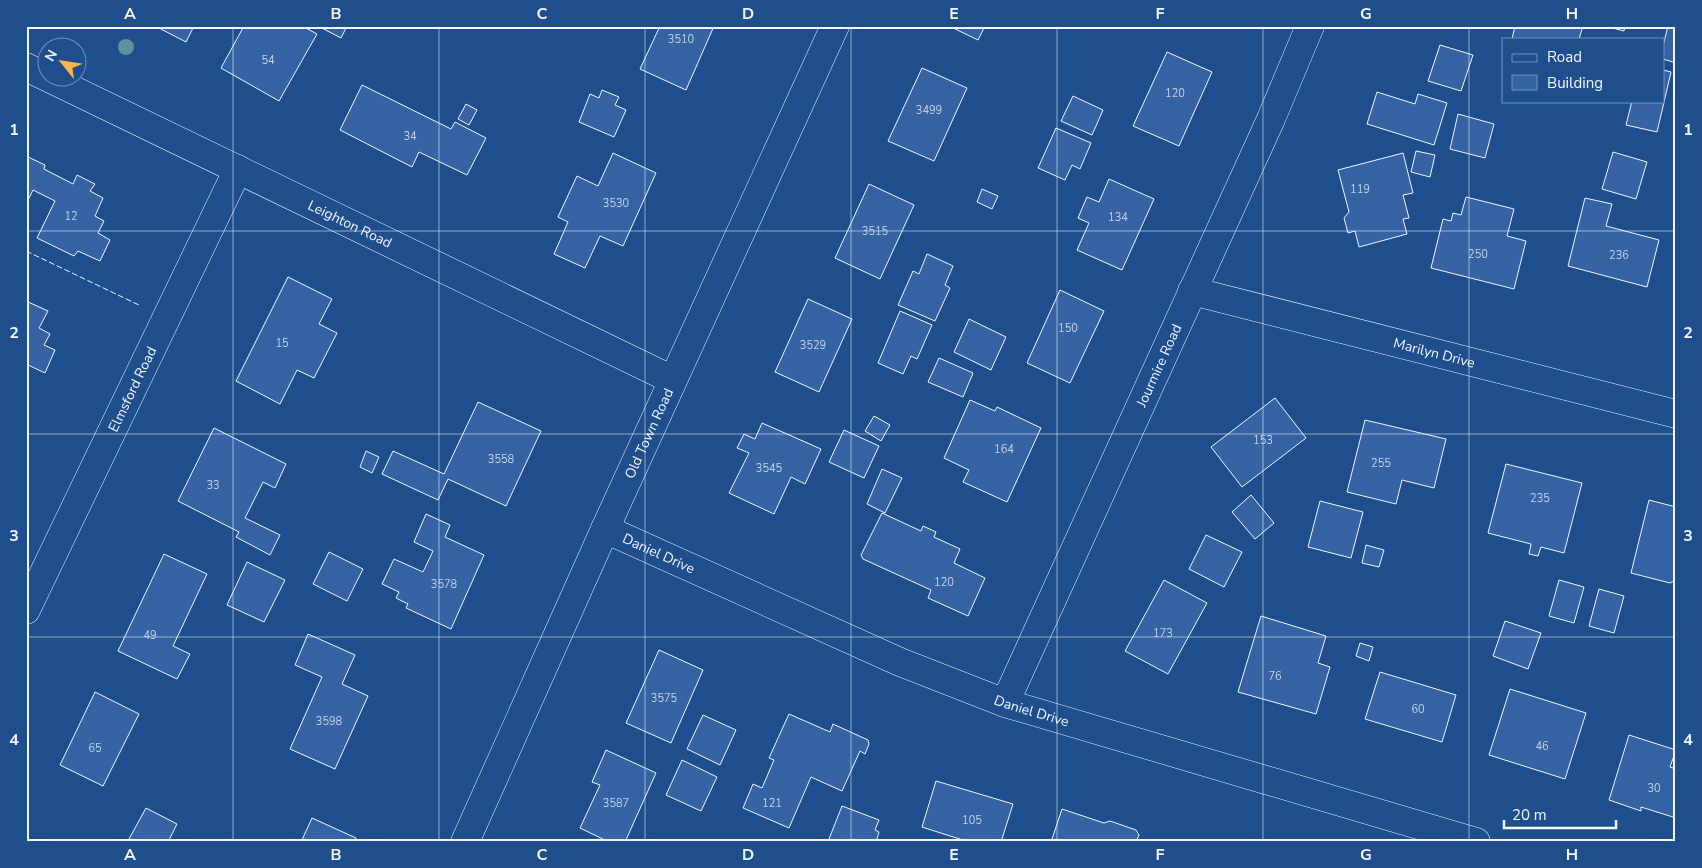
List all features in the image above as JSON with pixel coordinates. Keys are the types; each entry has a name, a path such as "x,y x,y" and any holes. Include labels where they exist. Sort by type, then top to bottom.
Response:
{"street":[{"name":"Old Town Road","path":"464,842 835,26"},
{"name":"Jourmire Road","path":"1005,703 1271,119 1310,26"},
{"name":"Leighton Road","path":"26,67 673,380"},
{"name":"Elmsford Road","path":"26,610 238,169"},
{"name":"Marilyn Drive","path":"1192,291 1676,414"},
{"name":"Daniel Drive","path":"605,529 900,662 1005,703 1476,842"}],"building":[{"path":"155,26 194,26 186,42"},
{"path":"244,26 307,26 306,28 317,34 279,101 221,68"},
{"path":"318,26 347,26 341,38"},
{"path":"660,26 714,26 686,90 640,69"},
{"path":"949,26 985,26 978,40"},
{"path":"1515,26 1583,26 1579,38 1512,38"},
{"path":"1605,26 1625,26 1624,31"},
{"path":"1668,26 1676,26 1676,63 1664,59 1664,42"},
{"path":"1440,45 1473,55 1461,91 1428,81"},
{"path":"1167,52 1212,72 1179,146 1133,126"},
{"path":"922,68 967,88 934,161 888,141"},
{"path":"1664,70 1671,72 1664,102"},
{"path":"362,85 451,129 455,122 486,138 467,175 419,152 412,167 340,130"},
{"path":"602,90 619,97 615,105 626,110 614,137 579,122 590,94 599,98"},
{"path":"1377,92 1415,104 1418,94 1447,103 1434,145 1367,124"},
{"path":"1073,96 1103,110 1092,135 1061,121"},
{"path":"1632,102 1664,102 1657,132 1626,125"},
{"path":"466,104 477,110 469,125 458,119"},
{"path":"1458,114 1494,124 1485,158 1450,149"},
{"path":"1056,128 1091,143 1080,169 1072,165 1065,180 1038,168"},
{"path":"1416,151 1435,155 1430,177 1411,172"},
{"path":"1613,152 1647,162 1636,199 1602,189"},
{"path":"613,153 656,173 623,246 600,236 585,268 554,254 568,222 558,217 577,176 598,186"},
{"path":"1403,153 1413,193 1403,195 1409,218 1403,219 1407,234 1359,247 1355,231 1348,233 1344,218 1349,212 1338,170"},
{"path":"26,156 45,165 44,169 73,184 77,175 95,184 90,191 103,198 95,216 104,221 98,233 110,240 100,261 78,251 74,256 37,238 55,201 33,190 28,200 26,199"},
{"path":"1109,179 1154,199 1122,270 1077,250 1089,223 1078,218 1087,197 1099,202"},
{"path":"869,184 914,205 880,279 835,258"},
{"path":"982,189 998,196 992,209 977,202"},
{"path":"1466,197 1514,209 1507,236 1526,241 1514,289 1431,268 1443,219 1451,221 1453,213 1461,215"},
{"path":"1585,198 1612,204 1606,226 1659,240 1647,287 1568,266"},
{"path":"927,254 953,266 945,285 950,288 935,321 898,305 913,271 919,274"},
{"path":"288,277 332,299 319,324 337,333 314,378 297,370 280,404 236,381"},
{"path":"1060,290 1104,311 1070,383 1027,363"},
{"path":"808,299 852,319 819,392 775,372"},
{"path":"26,301 48,311 39,328 50,334 44,345 55,350 45,373 26,364"},
{"path":"900,311 932,325 917,359 911,356 903,374 878,363"},
{"path":"969,319 1006,337 991,370 954,352"},
{"path":"939,358 973,373 963,397 928,382"},
{"path":"1275,398 1306,438 1242,487 1211,447"},
{"path":"970,400 995,411 997,407 1041,428 1007,502 963,482 969,470 944,458"},
{"path":"478,402 541,431 506,506 448,479 438,500 382,474 393,451 444,474"},
{"path":"874,416 890,425 881,441 865,431"},
{"path":"1365,420 1446,439 1434,488 1402,480 1396,504 1347,492"},
{"path":"762,423 821,449 805,484 791,477 774,514 729,493 749,453 737,448 744,434 755,439"},
{"path":"214,428 286,464 275,488 263,482 245,518 280,535 270,555 236,537 239,532 178,501"},
{"path":"844,430 879,446 864,478 829,462"},
{"path":"366,451 379,457 372,473 360,467"},
{"path":"1506,464 1582,483 1564,553 1541,547 1538,556 1529,554 1531,544 1488,533"},
{"path":"882,469 902,478 885,513 867,504"},
{"path":"1251,495 1274,523 1255,539 1232,512"},
{"path":"1649,500 1676,507 1676,580 1670,583 1631,573"},
{"path":"1320,501 1363,512 1351,558 1308,547"},
{"path":"882,513 921,531 923,526 936,532 934,537 960,549 954,563 985,578 968,616 928,598 931,590 863,559 861,555"},
{"path":"426,514 450,525 445,537 484,555 451,629 406,608 408,604 396,598 399,592 382,584 394,559 423,572 433,551 414,542"},
{"path":"1206,535 1242,552 1224,587 1189,569"},
{"path":"1366,545 1384,550 1379,567 1362,563"},
{"path":"329,552 363,569 347,601 313,584"},
{"path":"164,554 207,574 173,646 190,654 177,679 118,651"},
{"path":"247,562 285,580 264,622 227,605"},
{"path":"1164,580 1207,603 1168,674 1125,651"},
{"path":"1559,580 1584,587 1574,623 1549,616"},
{"path":"1599,589 1624,596 1614,633 1589,626"},
{"path":"1261,616 1326,636 1318,663 1330,667 1316,714 1238,692"},
{"path":"1505,621 1541,633 1528,669 1493,656"},
{"path":"308,634 355,655 342,684 368,696 335,769 290,749 322,677 295,665"},
{"path":"1360,643 1373,647 1369,661 1356,656"},
{"path":"659,650 703,670 671,743 626,723"},
{"path":"1380,672 1456,695 1442,742 1365,719"},
{"path":"1510,689 1586,713 1565,779 1489,755"},
{"path":"95,692 139,714 103,786 60,765"},
{"path":"789,714 830,732 833,724 868,740 869,744 865,754 860,751 842,791 811,777 789,828 743,808 753,784 762,788 774,760 769,758"},
{"path":"703,715 736,730 720,765 687,749"},
{"path":"1629,735 1676,750 1670,767 1676,769 1676,818 1641,807 1641,811 1609,800"},
{"path":"606,750 656,773 625,842 609,842 580,828 600,785 592,782"},
{"path":"682,760 717,777 701,811 666,795"},
{"path":"936,781 1013,804 1001,842 969,842 922,827"},
{"path":"842,806 879,820 875,830 879,832 876,842 836,842 829,839"},
{"path":"146,808 177,824 168,842 134,842 129,839"},
{"path":"1062,809 1104,823 1110,821 1136,830 1139,835 1136,842 1051,842"},
{"path":"312,818 356,838 355,842 301,842"}],"fence":[{"path":"26,251 141,306"}]}
